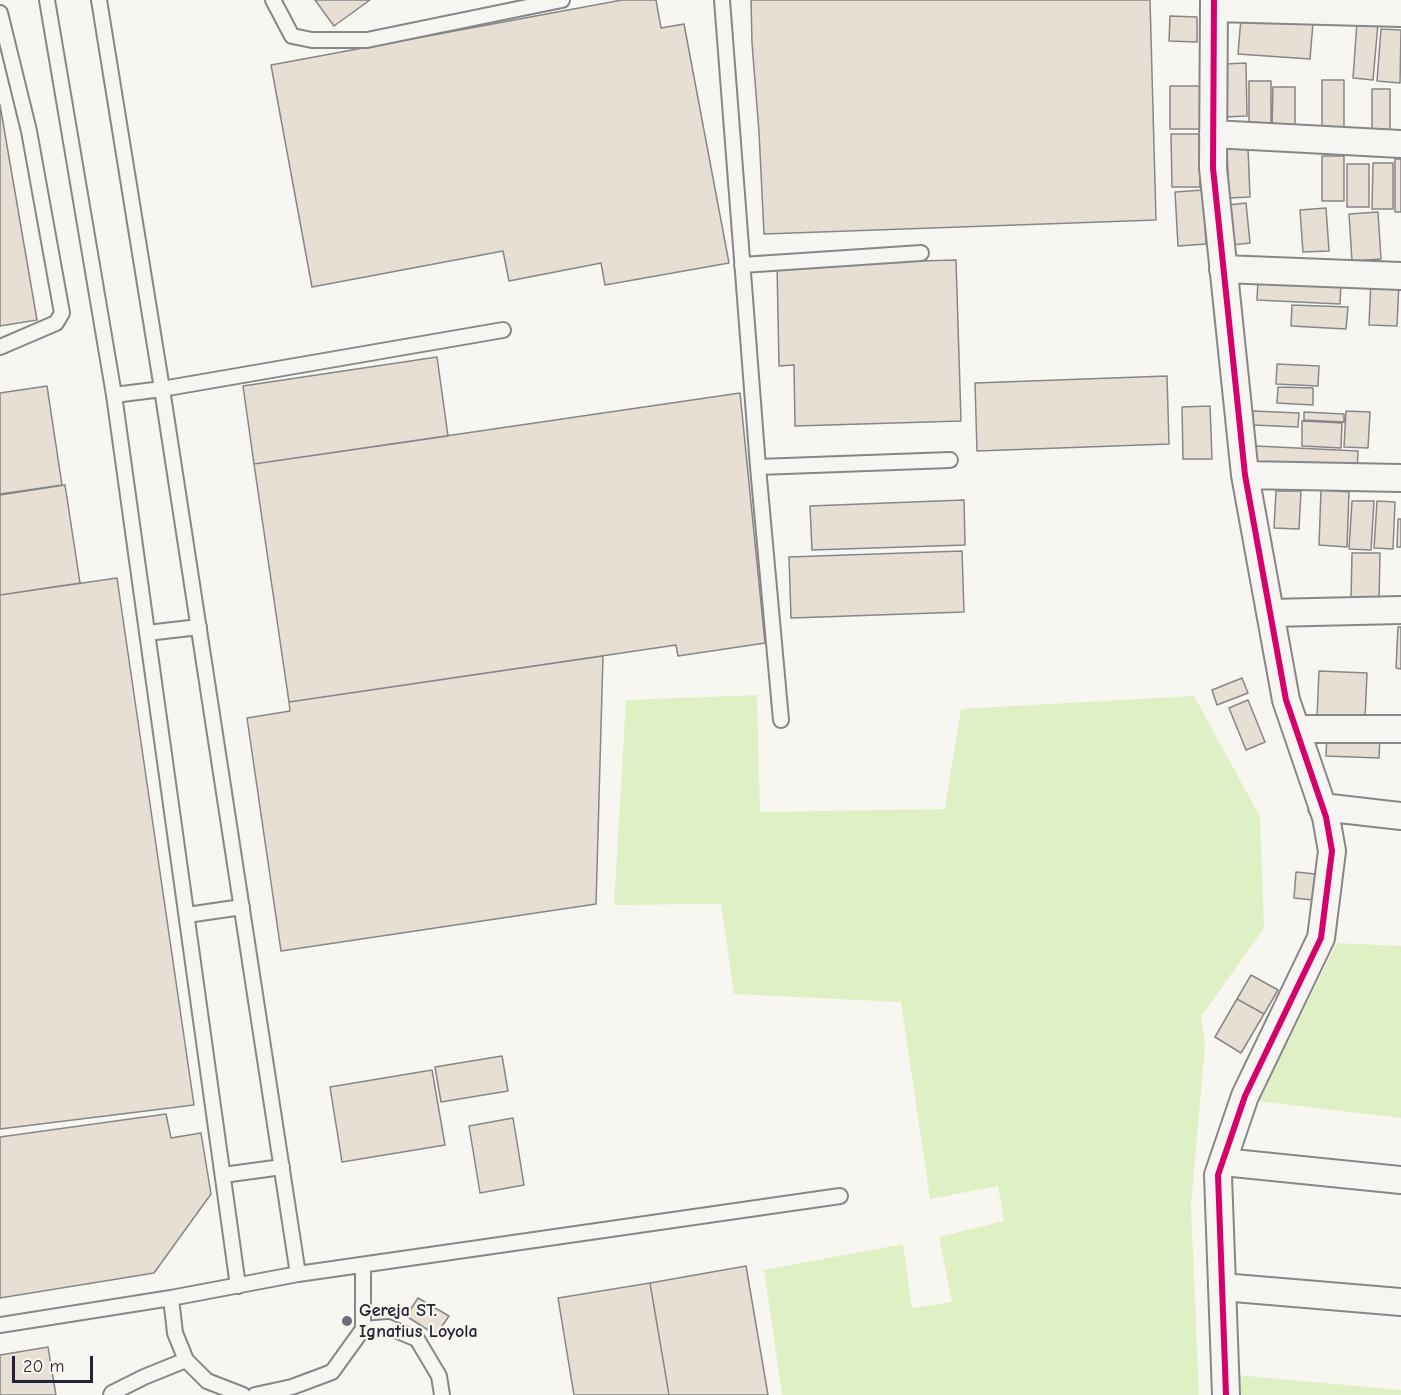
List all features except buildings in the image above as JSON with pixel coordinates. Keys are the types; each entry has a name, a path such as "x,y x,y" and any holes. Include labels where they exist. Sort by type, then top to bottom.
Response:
{"street":[{"path":"1226,1395 1218,1175 1245,1096 1321,938 1332,851 1326,817 1286,700 1245,475 1213,168 1214,4 1401,13"},
{"path":"1213,134 1401,144"},
{"path":"1223,269 1401,276"},
{"path":"1245,475 1401,478"},
{"path":"1270,613 1401,610"},
{"path":"1296,729 1401,729"},
{"path":"1322,807 1401,816"},
{"path":"1223,1162 1401,1180"},
{"path":"1222,1287 1401,1302"}],"lane":[{"path":"47,0 114,395 238,1286"},
{"path":"99,0 162,389 298,1274"},
{"path":"273,0 292,36 312,40 367,40 562,0"},
{"path":"722,0 758,467 781,720"},
{"path":"0,13 29,131 62,313 56,323 0,347"},
{"path":"742,265 921,252"},
{"path":"114,395 162,389 503,330"},
{"path":"758,467 950,460"},
{"path":"147,633 199,627"},
{"path":"187,915 242,907"},
{"path":"223,1175 282,1167"},
{"path":"0,1325 171,1298 298,1274 840,1196"},
{"path":"255,1395 292,1387 332,1372 363,1329 363,1265"},
{"path":"171,1298 175,1333 186,1360 207,1381 243,1395"},
{"path":"363,1329 388,1327 417,1339 439,1376 442,1395"},
{"path":"111,1395 144,1377 186,1360"}],"green space":[{"path":"757,695 760,812 945,809 961,709 1194,696 1260,817 1264,928 1201,1017 1205,1045 1191,1205 1199,1395 782,1395 764,1270 903,1244 912,1308 952,1302 939,1237 1004,1221 998,1186 930,1199 901,1002 734,994 721,904 614,905 626,700"},
{"path":"1337,943 1401,946 1401,1118 1258,1101"},
{"path":"1225,1374 1401,1390 1401,1395 1226,1395"}],"cycle path":[{"path":"1214,0 1213,168 1245,475 1286,700 1326,817 1332,851 1321,938 1245,1096 1218,1175 1226,1395"}],"place":[{"name":"Gereja ST. Ignatius Loyola","path":"347,1321"}]}
